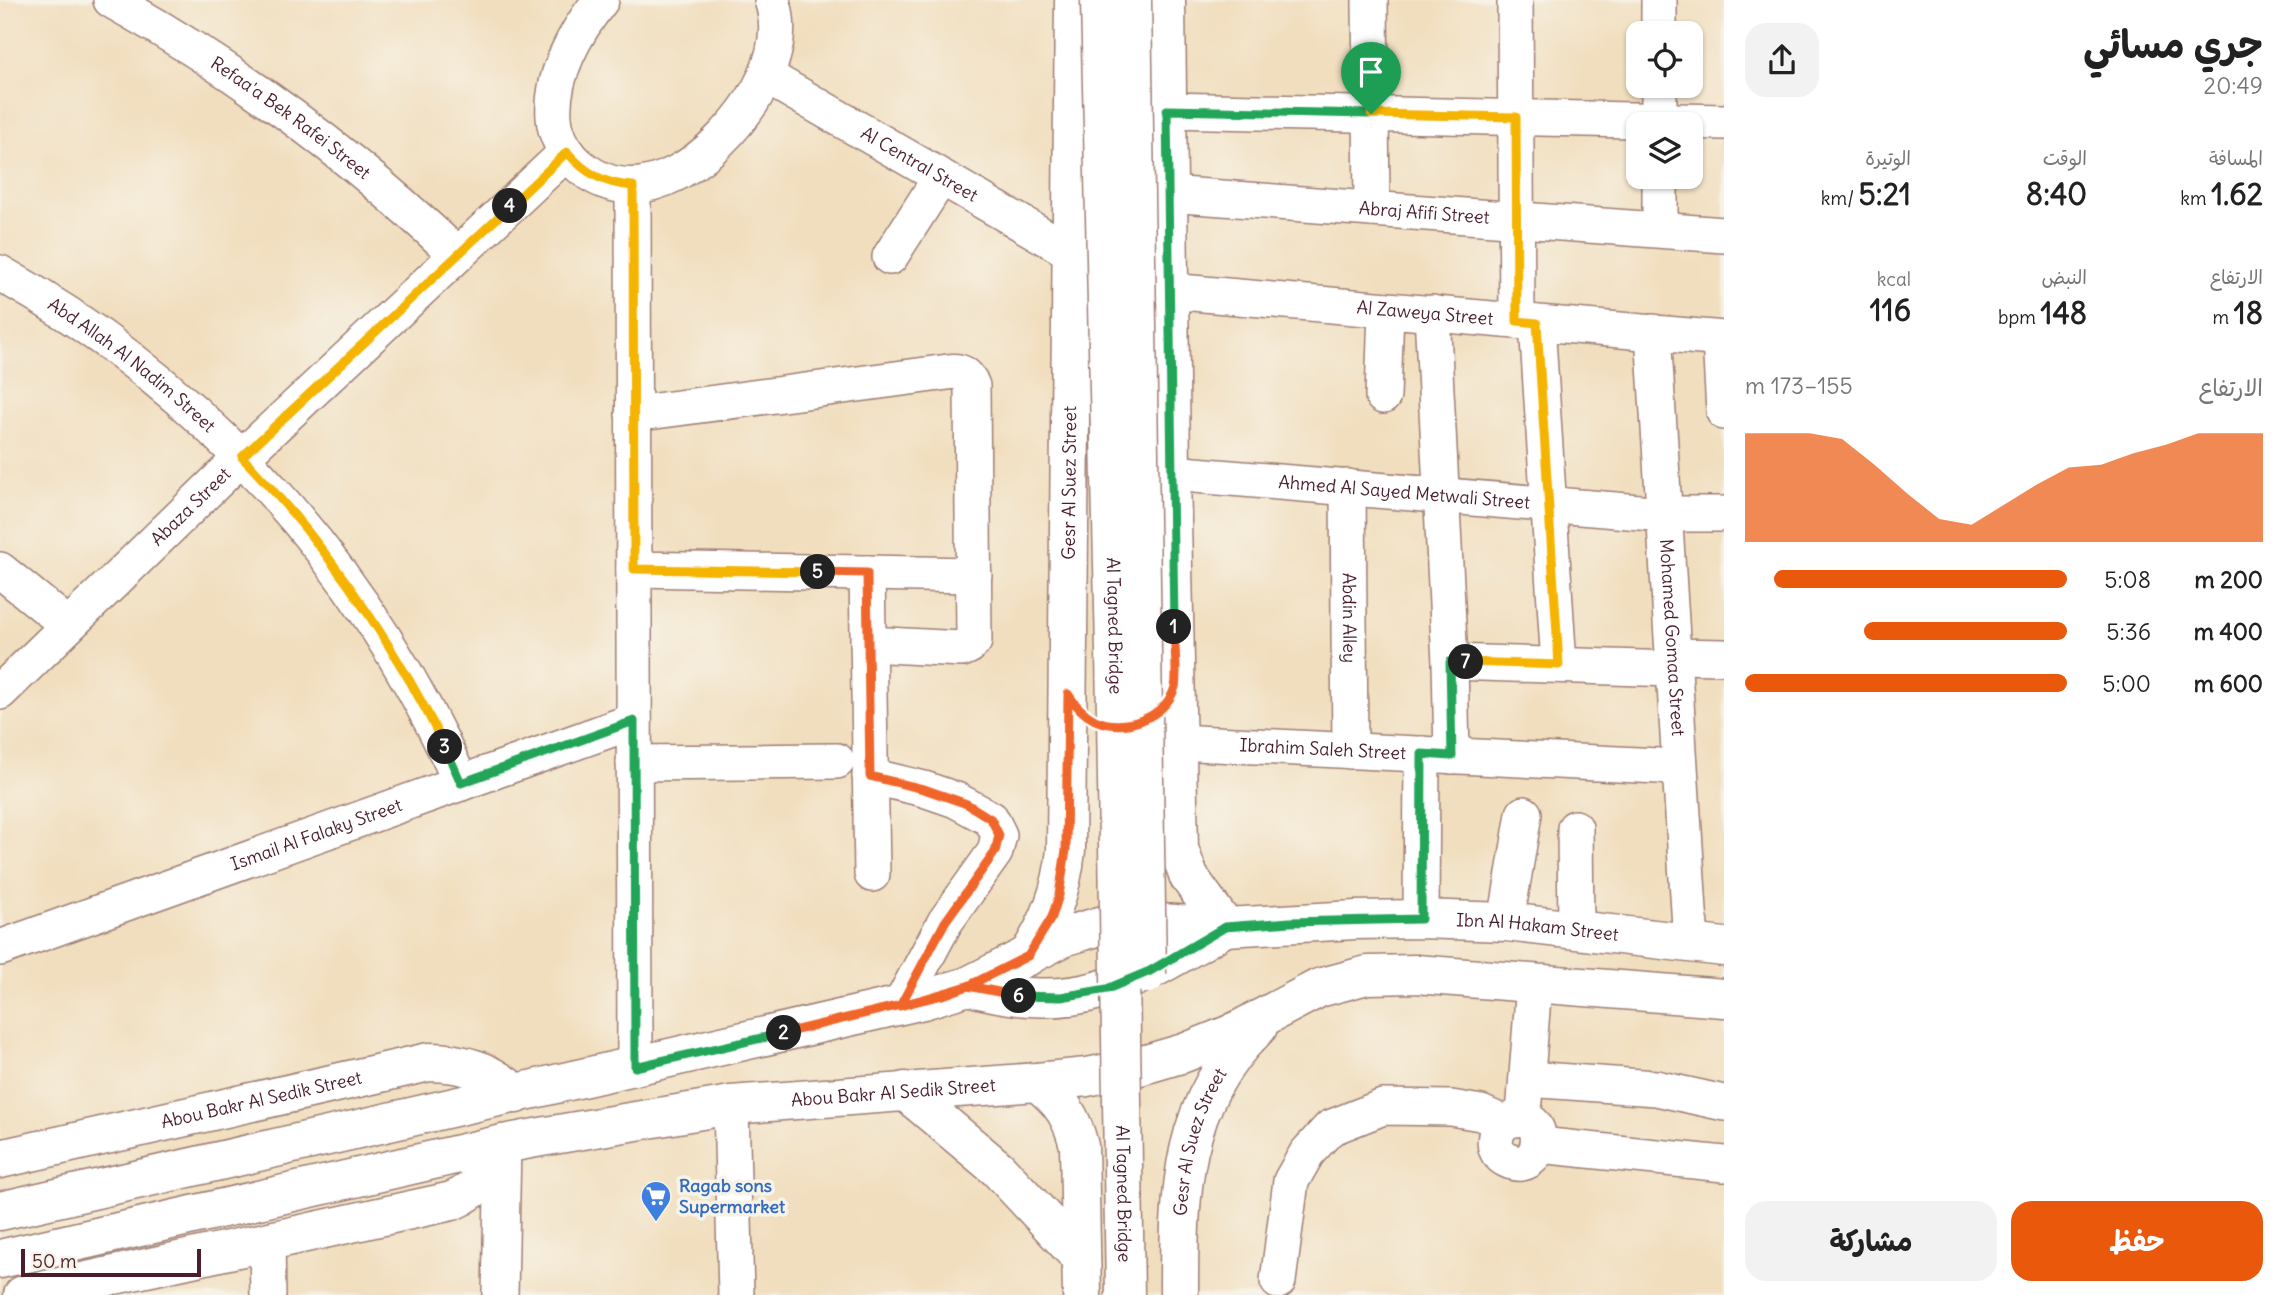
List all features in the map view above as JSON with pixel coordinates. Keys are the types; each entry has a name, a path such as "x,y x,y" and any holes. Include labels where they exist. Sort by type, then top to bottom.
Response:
{"main road":[{"name":"Gesr Al Suez Street","path":"1028,956 1052,917 1064,873 1074,0"},
{"name":"Al Tagned Bridge","path":"1100,0 1115,651 1125,1295"},
{"name":"Al Tagned Bridge","path":"1132,0 1170,1294"},
{"path":"1166,0 1171,473 1180,849 1189,877 1225,927"},
{"path":"1068,694 1079,710 1095,720 1114,725 1133,724 1151,716 1166,703 1175,686"},
{"name":"Ibn Al Hakam Street","path":"1225,927 1290,922 1421,919 1506,922 1707,945"},
{"path":"0,1211 900,1006 968,986 1066,936 1107,924 1128,921 1225,927"},
{"path":"968,986 1037,998 1096,991 1150,971 1225,927"},
{"path":"1275,1011 1319,988 1367,975 1416,974 1724,998"},
{"name":"Gesr Al Suez Street","path":"1170,1294 1182,1186 1191,1136 1210,1088 1238,1046 1275,1011"},
{"name":"Abou Bakr Al Sedik Street","path":"0,1259 503,1144 731,1105 1087,1077 1136,1067 1208,1043 1275,1011"},
{"name":"Abou Bakr Al Sedik Street","path":"0,1159 429,1062 468,1065 486,1072 516,1094"},
{"path":"1037,1082 1060,1101 1074,1127 1079,1146 1082,1295"},
{"path":"905,1091 998,1169 1041,1212 1081,1258"},
{"path":"23,1295 452,1200 464,1196 486,1177 503,1144"},
{"path":"1082,1295 1111,1274 1130,1271 1148,1272 1165,1279 1170,1294"}],"street":[{"name":"Refaa'a Bek Rafei Street","path":"111,0 220,65 292,115 368,175 457,255"},
{"path":"601,0 570,49 555,98 556,128 567,152 589,173 617,185 633,186 661,181 708,152 736,125 757,94 775,43 777,25 772,0"},
{"path":"1370,0 1372,209"},
{"path":"1515,0 1516,219 1549,505 1559,665"},
{"path":"1659,0 1659,21"},
{"name":"Al Central Street","path":"765,76 1073,253"},
{"path":"1167,110 1626,121"},
{"path":"1703,122 1724,122"},
{"name":"Abaza Street","path":"0,692 242,457 567,152"},
{"path":"890,257 941,177"},
{"path":"633,186 635,1067"},
{"path":"1660,189 1660,229"},
{"name":"Abraj Afifi Street","path":"1168,194 1724,234"},
{"name":"Abd Allah Al Nadim Street","path":"0,273 53,304 120,350 183,402 242,457 308,531 366,610 418,695 461,783"},
{"name":"Al Zaweya Street","path":"1169,291 1722,339"},
{"path":"1383,396 1386,310"},
{"path":"1421,919 1437,755 1450,662 1432,313"},
{"name":"Mohamed Gomaa Street","path":"1653,332 1679,767 1707,945"},
{"path":"1722,339 1724,412"},
{"path":"633,414 948,372 961,372 970,380 975,637 969,646 962,649 868,644"},
{"name":"Ahmed Al Sayed Metwali Street","path":"1171,473 1664,514 1724,514"},
{"name":"Abdin Alley","path":"1348,488 1350,751"},
{"path":"634,569 974,575"},
{"path":"0,570 68,625"},
{"path":"867,573 872,873"},
{"path":"1450,662 1559,665 1673,663 1724,657"},
{"name":"Ismail Al Falaky Street","path":"0,948 634,721"},
{"name":"Ibrahim Saleh Street","path":"1176,743 1679,767"},
{"path":"634,763 837,761"},
{"path":"870,776 924,789 967,804 991,819 999,835 995,852 941,929 900,1006"},
{"path":"1506,922 1524,814"},
{"path":"1576,828 1576,930"},
{"path":"1522,1129 1534,984"},
{"path":"1527,1079 1656,1088 1724,1103"},
{"path":"731,1105 736,1295"},
{"path":"1278,1280 1291,1181 1307,1153 1330,1128 1383,1107 1451,1108 1481,1113 1522,1129 1724,1164"},
{"path":"500,1295 503,1144"},
{"path":"267,1242 268,1295"}],"place":[{"name":"Ragab sons Supermarket","path":"656,1223"}],"route":[{"path":"1371,114 1167,110 1175,686 1166,703 1151,716 1133,724 1114,725 1095,720 1079,710 1068,694 1064,873 1052,917 1028,956 946,994 923,1000 900,1006 635,1067 634,721 461,783 418,695 385,637 328,556 242,457 567,152 577,164 602,180 633,186 634,569 867,573 870,776 946,795 986,815 998,829 998,847 945,922 900,1006 946,994 968,986 1037,998 1107,989 1150,971 1225,927 1290,922 1421,919 1422,754 1452,756 1450,662 1559,665 1537,323 1517,321 1516,117 1371,114"}]}
